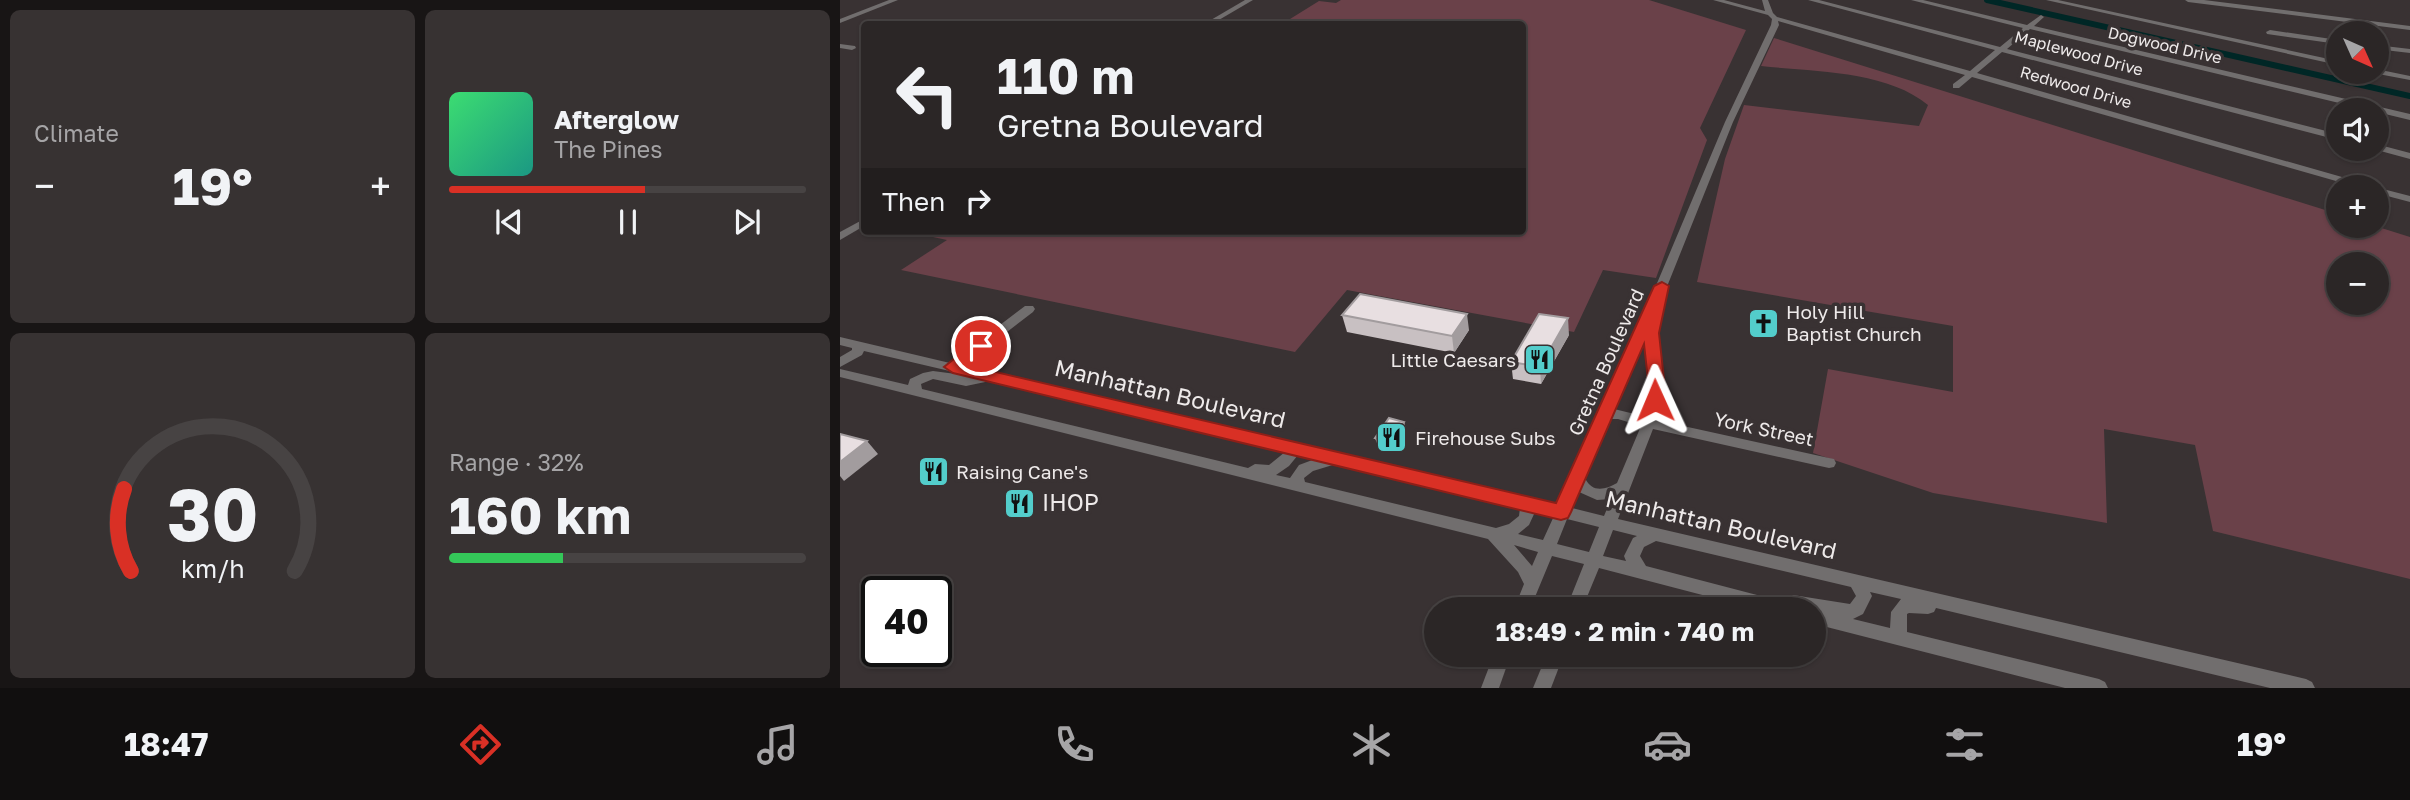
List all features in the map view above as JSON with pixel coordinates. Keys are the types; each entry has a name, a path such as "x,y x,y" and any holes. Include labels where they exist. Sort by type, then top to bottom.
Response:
{"street":[{"path":"840,21 895,0"},
{"path":"1213,21 1250,0"},
{"name":"Redwood Drive","path":"1716,0 2326,175"},
{"path":"1765,0 1772,16"},
{"name":"Maplewood Drive","path":"1811,0 2326,134"},
{"name":"Dogwood Drive","path":"1914,0 2410,117"},
{"path":"2049,0 2326,60"},
{"path":"2188,0 2410,29"},
{"path":"2262,9 2273,49"},
{"name":"Gretna Boulevard","path":"1527,597 1561,512 1662,286 1724,135 1775,25 1772,16"},
{"path":"1956,86 2041,18"},
{"path":"2270,33 2326,40"},
{"path":"840,46 852,48"},
{"path":"2389,49 2410,51"},
{"path":"2389,74 2410,78"},
{"path":"2389,150 2410,156"},
{"path":"2389,193 2410,199"},
{"path":"840,237 861,224"},
{"name":"Gretna Boulevard","path":"1578,597 1649,423 1656,380 1651,333 1662,286"},
{"path":"953,367 1029,309"},
{"name":"Manhattan Boulevard","path":"840,341 2306,688"},
{"path":"840,363 854,356 858,352 858,345"},
{"path":"840,373 1494,534 1735,597"},
{"path":"918,393 915,382 928,374 965,382 993,377"},
{"name":"York Street","path":"1606,415 1618,414 1829,463"},
{"path":"1214,466 1226,462 1271,471 1284,462 1295,449"},
{"path":"1298,487 1297,477 1308,465 1334,458"},
{"path":"1578,478 1582,487 1599,496 1611,494 1621,488"},
{"path":"1494,534 1510,532 1520,525 1526,518 1527,504"},
{"path":"1494,534 1524,567 1532,584"},
{"path":"1642,573 1635,566 1632,556 1639,543 1654,534"},
{"path":"1826,608 1851,612 1862,604 1864,596 1856,582"},
{"path":"1898,638 1899,612 1905,605 1917,604 1988,621 2003,617"},
{"path":"1826,620 2099,688"},
{"path":"1490,688 1498,667"},
{"path":"1542,688 1551,667"}],"shaded area":[{"path":"1341,0 1649,0 1746,30 1700,128 1707,140 1656,278 1603,270 1574,332 1347,290 1295,352 901,270 947,240 924,235 1526,235 1526,21 1287,21 1319,1 1336,3"},
{"path":"1774,38 2326,210 2326,238 2389,238 2389,230 2410,237 2410,579 2213,531 2195,445 2104,429 2107,523 1933,493 1813,453 1828,369 1953,392 1953,326 1697,282 1725,159 1744,105 1919,126 1928,105 1911,94 1871,79 1761,66"}],"building":[{"path":"1360,294 1467,314 1452,336 1342,315"},
{"path":"1539,314 1568,318 1540,367 1511,362"},
{"path":"1389,418 1404,422 1390,441 1375,438"},
{"path":"840,434 867,441 840,462"}],"waterway":[{"path":"1987,0 2410,96"}],"place":[{"name":"Holy Hill Baptist Church","path":"1763,323"},
{"name":"Little Caesars","path":"1539,360"},
{"name":"Firehouse Subs","path":"1392,438"},
{"name":"Raising Cane's","path":"933,472"},
{"name":"IHOP","path":"1019,503"}],"route":[{"path":"981,346 953,367 1561,512 1662,286 1651,333 1656,380 1655,400"}]}
